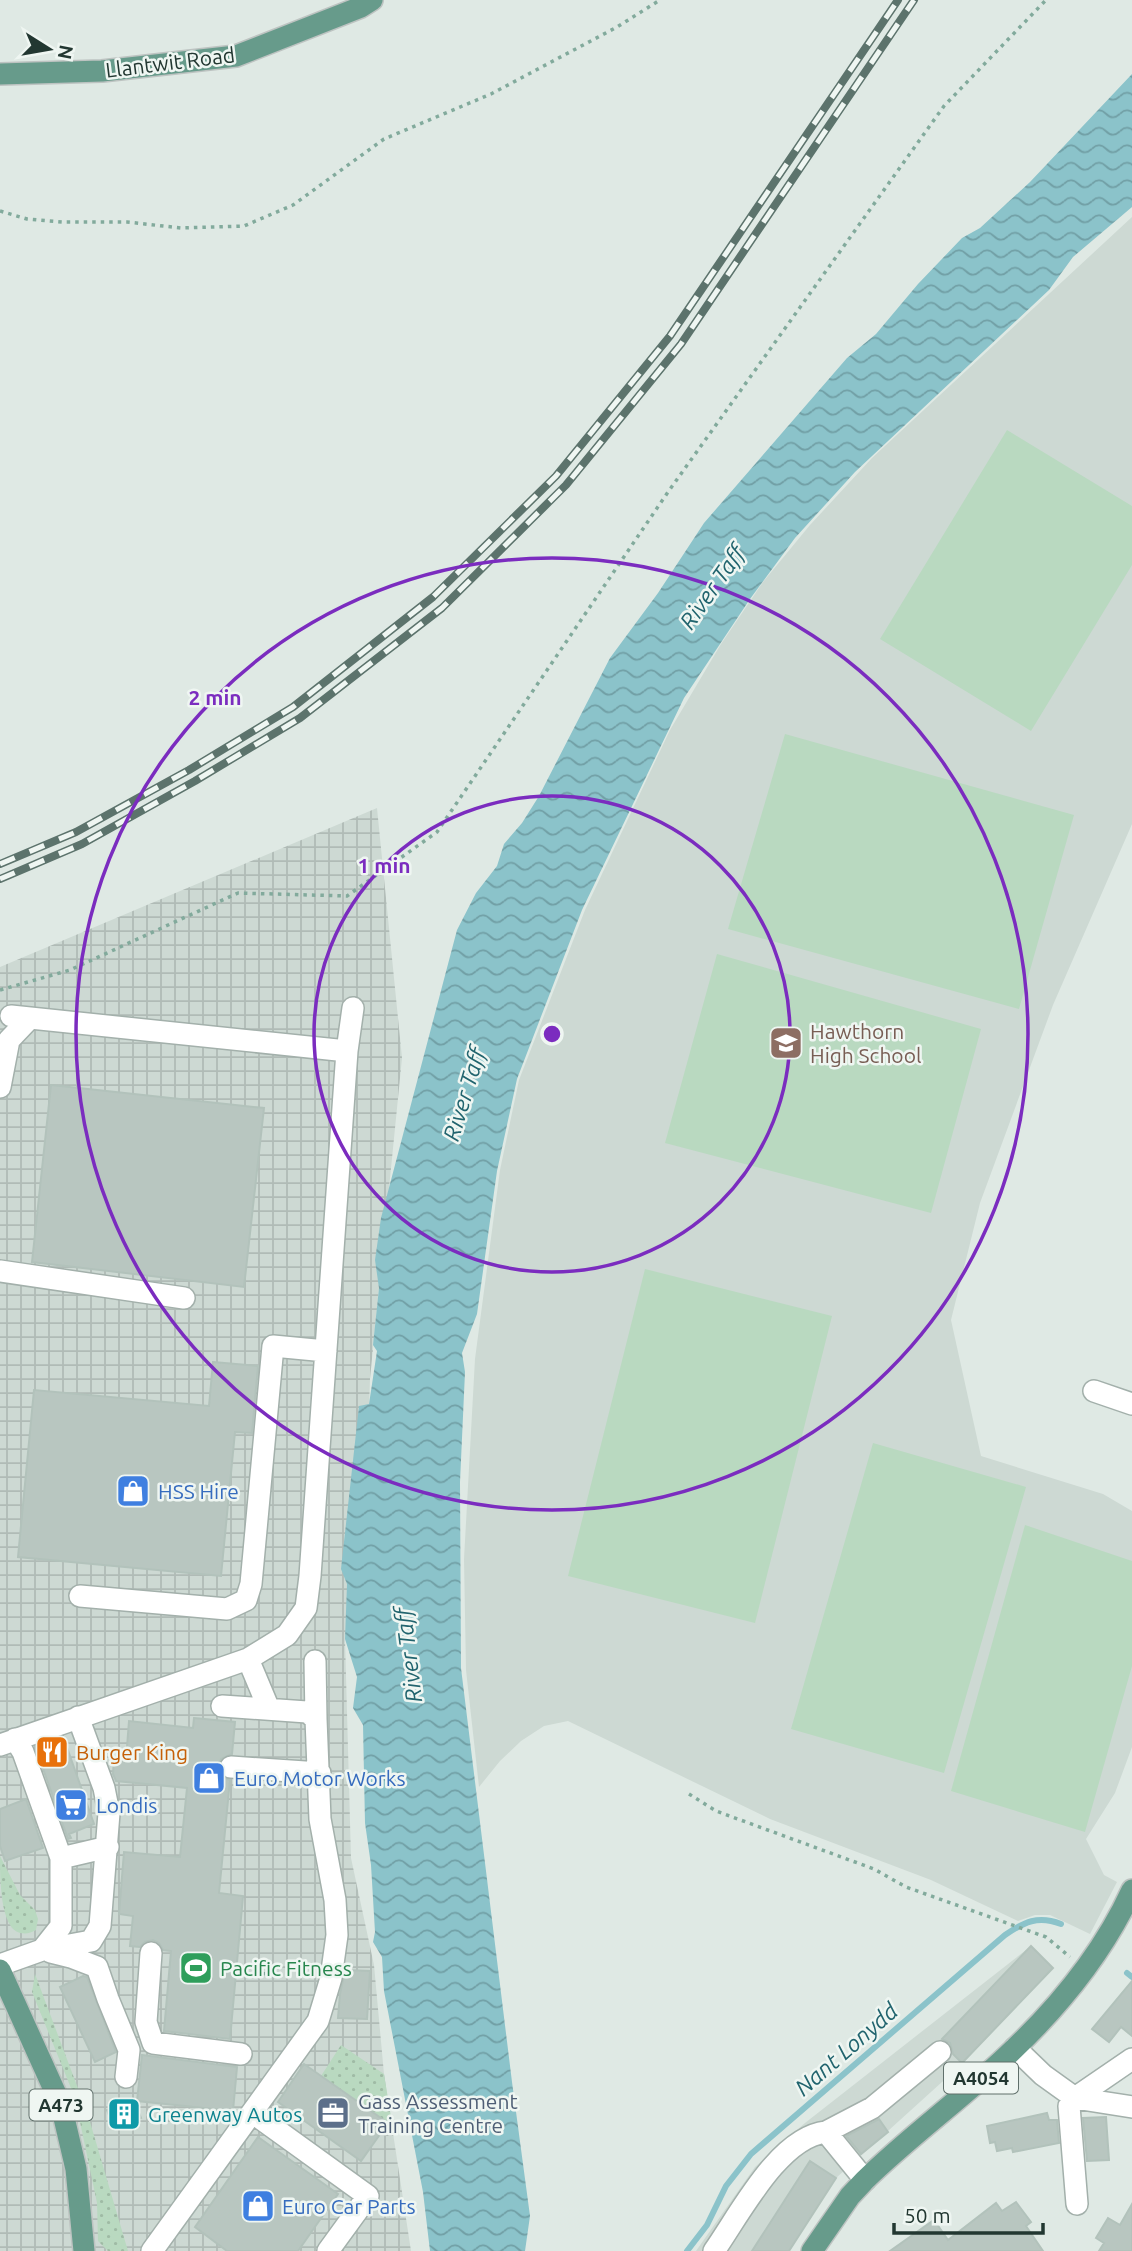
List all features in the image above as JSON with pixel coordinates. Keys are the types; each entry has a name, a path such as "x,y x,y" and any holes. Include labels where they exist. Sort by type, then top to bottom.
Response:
{"main road":[{"name":"Llantwit Road","path":"0,74 102,71 236,56 361,7 372,0"},
{"name":"A4054","path":"812,2251 850,2196 865,2180 1015,2049 1085,1969 1132,1890"},
{"name":"A473","path":"0,1968 61,2105 76,2169 84,2251"}],"street":[{"path":"7,1742 248,1659 288,1635 306,1608 347,1051 353,1008"},
{"path":"0,1087 9,1040 20,1017 347,1051"},
{"path":"0,1271 184,1298"},
{"path":"80,1596 227,1609 246,1600 251,1584 273,1346 326,1351"},
{"path":"1094,1391 1132,1404"},
{"path":"248,1659 269,1709"},
{"path":"161,2248 318,2021 327,1999 335,1964 337,1935 335,1900 322,1836 315,1661"},
{"path":"222,1706 307,1712 316,1719"},
{"path":"0,1968 42,1950 90,1941 100,1926 109,1813 104,1788 78,1717"},
{"path":"7,1742 23,1752 61,1858 61,1926 42,1950"},
{"path":"231,1767 320,1773"},
{"path":"61,1858 108,1847"},
{"path":"42,1950 97,1967 129,2050 126,2077"},
{"path":"151,1953 146,2022 153,2043 241,2054"},
{"path":"1015,2049 1050,2081 1075,2098 1132,2107"},
{"path":"715,2251 777,2159 807,2137 826,2132 872,2108 940,2052"},
{"path":"1077,2204 1069,2106 1075,2098 1132,2059"},
{"path":"253,2112 368,2196 328,2251"},
{"path":"826,2132 865,2180"}],"path":[{"path":"0,211 27,219 62,222 127,222 181,228 244,226 293,205 384,139 491,94 617,27 660,0"},
{"path":"0,990 70,970 238,894 347,896 438,832 668,492 944,106 1046,0"},
{"path":"689,1794 716,1811 874,1869 906,1887 1046,1937 1085,1969"},
{"path":"236,1973 279,1975"}],"shaded area":[{"name":"Hawthorn High School","path":"1132,217 1132,824 1053,1005 980,1203 951,1320 981,1456 1103,1494 1132,1511 1132,1747 1115,1793 1086,1839 1104,1875 1117,1882 1090,1934 1050,1915 1035,1915 1018,1921 931,1880 770,1819 568,1721 544,1726 521,1741 479,1787 466,1670 464,1559 475,1359 500,1170 519,1080 585,910 670,730 721,644 763,582 810,525 872,458"},
{"path":"377,808 402,1058 370,1379 366,1499 345,1639 351,1858 374,1965 384,2074 411,2251 0,2251 0,967"},
{"path":"1031,1946 1053,1968 963,2063 836,2178 789,2251 696,2251 755,2167 805,2123"}],"green space":[{"path":"1007,430 1132,506 1132,565 1031,731 880,639"},
{"path":"785,734 1074,815 1019,1009 728,929"},
{"path":"717,954 981,1029 931,1213 665,1143"},
{"path":"645,1269 832,1316 755,1623 568,1576"},
{"path":"873,1443 1026,1487 944,1773 791,1729"},
{"path":"1025,1525 1132,1561 1132,1666 1085,1832 951,1791"},
{"path":"0,1856 20,1895 35,1910 38,1919 36,1930 32,1932 20,1933 8,1922 2,1901"},
{"path":"35,1974 88,2115 128,2251 108,2251 98,2241 97,2203 75,2098 32,1992"},
{"path":"341,2045 384,2074 392,2123 388,2123 321,2076"}],"water":[{"name":"River Taff","path":"1132,74 1132,207 1073,257 1049,290 855,472 795,538 750,599 684,698 582,910 517,1079 497,1171 477,1314 462,1353 465,1372 460,1482 461,1668 530,2216 525,2251 430,2251 423,2192 384,1991 382,1957 373,1942 375,1932 371,1865 365,1823 363,1725 353,1708 357,1677 345,1639 347,1584 341,1569 359,1406 369,1404 377,1351 373,1345 379,1288 375,1260 381,1218 457,930 476,893 497,866 504,844 522,823 539,796 610,658 658,593 704,523 847,358 876,334 962,238 980,228 1030,182"}],"building":[{"path":"51,1085 264,1108 244,1287 32,1262"},
{"path":"213,1362 258,1366 252,1433 235,1432 221,1576 18,1557 34,1390 209,1406"},
{"path":"194,1718 235,1722 232,1754 221,1759 218,1767 223,1777 230,1780 219,1893 243,1896 230,2039 164,2031 171,1951 163,1950 159,1943 153,1940 140,1947 130,1946 133,1916 119,1914 124,1852 180,1857 187,1788 116,1781 113,1774 114,1758 126,1760 129,1721 193,1728"},
{"path":"64,1739 94,1824 69,1834 71,1838 68,1839 36,1749"},
{"path":"26,1799 43,1848 5,1861 0,1846 0,1809"},
{"path":"1031,1946 1053,1968 962,2063 953,2054 950,2043 942,2039"},
{"path":"345,1970 370,1971 367,2019 338,2018"},
{"path":"83,1976 87,1977 116,2052 95,2062 60,1987"},
{"path":"1132,1981 1132,2036 1121,2027 1109,2042 1092,2029"},
{"path":"142,2055 237,2067 233,2111 137,2101"},
{"path":"304,2064 388,2123 361,2161 278,2102"},
{"name":"Greenway Autos","path":"134,2100 141,2118 114,2129 107,2110"},
{"path":"1047,2113 1049,2120 1057,2120 1059,2143 1013,2152 1012,2148 997,2151 995,2142 990,2143 987,2126"},
{"path":"1106,2117 1109,2160 1087,2161 1083,2118"},
{"path":"879,2119 888,2132 861,2154 846,2136"},
{"path":"258,2137 338,2194 298,2251 227,2251 195,2227"},
{"path":"810,2161 836,2178 789,2251 752,2251"},
{"path":"1016,2202 1031,2222 1026,2226 1043,2251 890,2251 934,2220 948,2240 996,2203 1002,2211"},
{"path":"1132,2204 1132,2251 1099,2251 1104,2243 1096,2238 1108,2218 1120,2225"}],"waterway":[{"name":"Nant Lonydd","path":"687,2251 707,2225 726,2186 751,2154 1005,1935 1032,1921 1045,1920 1061,1924"},
{"name":"Nant Lonydd","path":"1127,1973 1132,1977"}],"railway":[{"path":"0,864 76,832 189,770 293,707 433,597 556,476 670,336 898,0"},
{"path":"0,879 82,844 300,718 442,608 566,485 681,344 914,0"}],"place":[{"name":"Hawthorn High School","path":"786,1043"},
{"name":"HSS Hire","path":"133,1491"},
{"name":"Burger King","path":"52,1752"},
{"name":"Euro Motor Works","path":"209,1778"},
{"name":"Londis","path":"71,1805"},
{"name":"Pacific Fitness","path":"196,1968"},
{"name":"Gass Assessment Training Centre","path":"333,2113"},
{"name":"Greenway Autos","path":"124,2114"},
{"name":"Euro Car Parts","path":"258,2206"}]}
